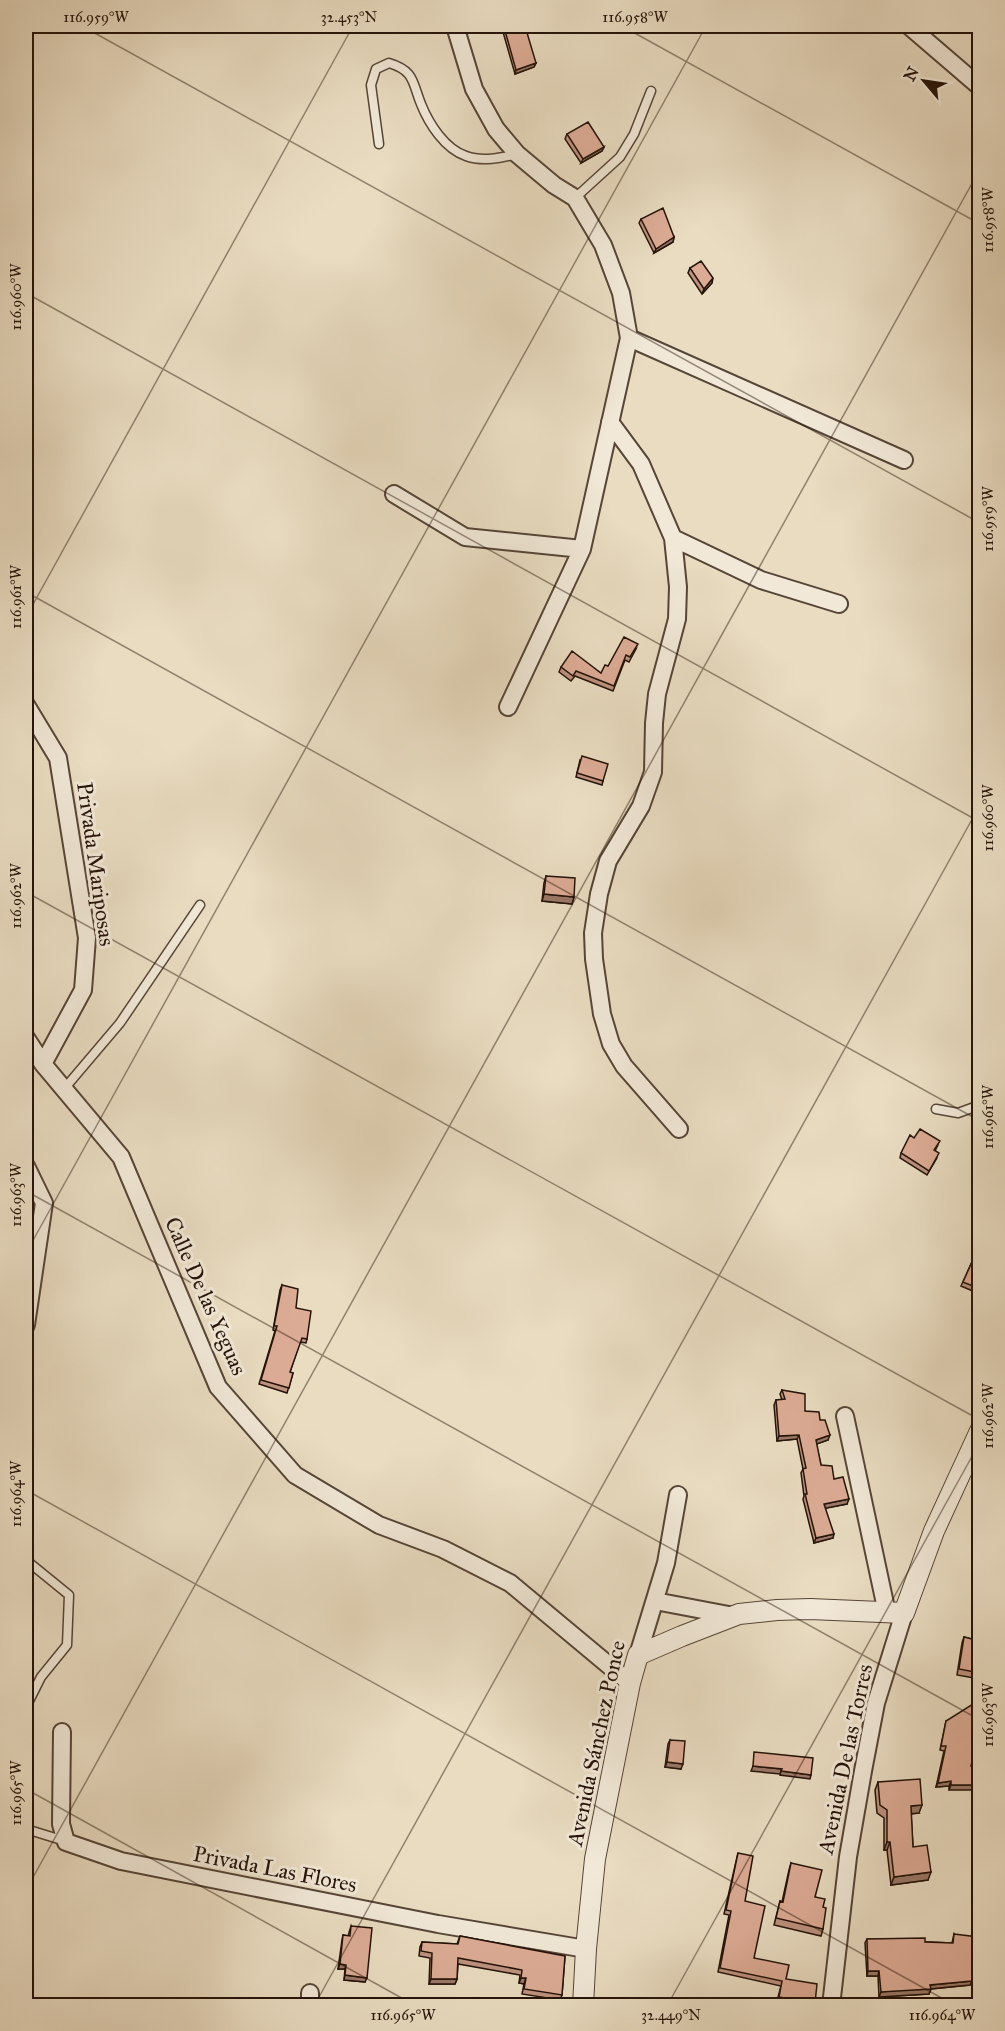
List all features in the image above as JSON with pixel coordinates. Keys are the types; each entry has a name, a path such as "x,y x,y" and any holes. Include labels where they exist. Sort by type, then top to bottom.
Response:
{"street":[{"path":"455,26 474,89 496,129 517,154 554,185 575,198 603,245 621,293 629,338 582,549 508,708"},
{"path":"909,26 980,87"},
{"path":"629,338 904,460"},
{"path":"610,422 641,464 673,538 678,587 677,619 657,694 653,772 640,806 608,861 599,894 593,933 594,959 602,1014 611,1044 624,1066 679,1129"},
{"path":"394,494 465,537 582,549"},
{"path":"673,538 760,580 839,604"},
{"name":"Privada Mariposas","path":"26,705 58,758 87,938 83,990 43,1064"},
{"name":"Calle De las Yeguas","path":"26,1038 43,1064 121,1157 219,1387 295,1475 379,1526 444,1549 510,1583 630,1683"},
{"path":"26,1166 44,1203 26,1324"},
{"path":"638,1655 734,1616 777,1610 810,1609 896,1613 845,1416"},
{"name":"Avenida De las Torres","path":"831,2006 848,1857 876,1703 896,1613 980,1431"},
{"name":"Avenida Sánchez Ponce","path":"583,2006 595,1859 630,1683 673,1531 678,1495"},
{"path":"655,1601 734,1616"},
{"path":"62,1732 61,1824 66,1842"},
{"name":"Privada Las Flores","path":"66,1842 121,1861 438,1924 586,1949"}],"lane":[{"path":"379,144 371,85 376,69 389,63 402,67 413,79 422,106 441,140 466,156 492,159 517,154"},
{"path":"575,198 620,158 634,134 651,91"},
{"path":"64,1089 120,1023 200,905"},
{"path":"936,1109 957,1113 980,1105"},
{"path":"26,1560 69,1595 68,1645 40,1677 26,1707"},
{"path":"26,1829 66,1842"}],"building":[{"path":"525,26 536,63 516,70 504,27"},
{"path":"588,122 604,147 583,159 567,134"},
{"path":"663,208 674,237 656,249 641,219"},
{"path":"701,261 713,278 704,289 690,268"},
{"path":"624,637 638,644 630,657 626,655 614,686 576,671 573,676 561,667 572,651 601,673 605,665 608,666"},
{"path":"582,756 608,764 603,781 577,773"},
{"path":"546,876 575,878 574,897 544,894"},
{"path":"920,1129 940,1141 934,1150 939,1153 929,1171 901,1153 910,1135 914,1138"},
{"path":"980,1244 980,1289 963,1282"},
{"path":"282,1285 298,1289 296,1308 311,1311 307,1339 302,1338 290,1372 293,1373 289,1388 261,1380 277,1326 274,1326"},
{"path":"782,1390 805,1394 805,1411 819,1412 820,1420 825,1420 830,1435 816,1440 821,1465 832,1466 834,1479 843,1477 849,1499 824,1504 834,1534 816,1538 805,1494 807,1494 803,1469 806,1468 799,1435 779,1436 776,1400 785,1399"},
{"path":"964,1637 980,1641 980,1673 959,1669"},
{"path":"973,1704 980,1705 980,1729 971,1766 980,1765 980,1785 951,1785 951,1781 938,1783 946,1746 941,1746 946,1721"},
{"path":"670,1740 685,1741 683,1764 667,1762"},
{"path":"754,1752 813,1758 811,1775 753,1766"},
{"path":"920,1779 922,1805 911,1806 913,1847 927,1845 931,1872 894,1877 890,1842 887,1842 887,1810 880,1805 878,1782"},
{"path":"738,1853 753,1856 745,1901 765,1906 754,1958 789,1965 786,1979 817,1984 815,2003 779,1997 782,1981 720,1968 731,1911 726,1910"},
{"path":"791,1863 822,1870 815,1897 825,1899 823,1929 776,1918 780,1901 783,1902"},
{"path":"351,1926 372,1928 367,1978 345,1975 346,1965 340,1964 343,1935 350,1936"},
{"path":"954,1934 978,1937 972,1981 930,1985 931,1989 881,1992 879,1971 868,1971 867,1939 925,1938 925,1942 953,1943"},
{"path":"460,1936 565,1956 562,1995 524,1989 526,1978 521,1978 522,1970 458,1958 457,1979 431,1979 432,1953 421,1951 422,1942 458,1944"}]}
